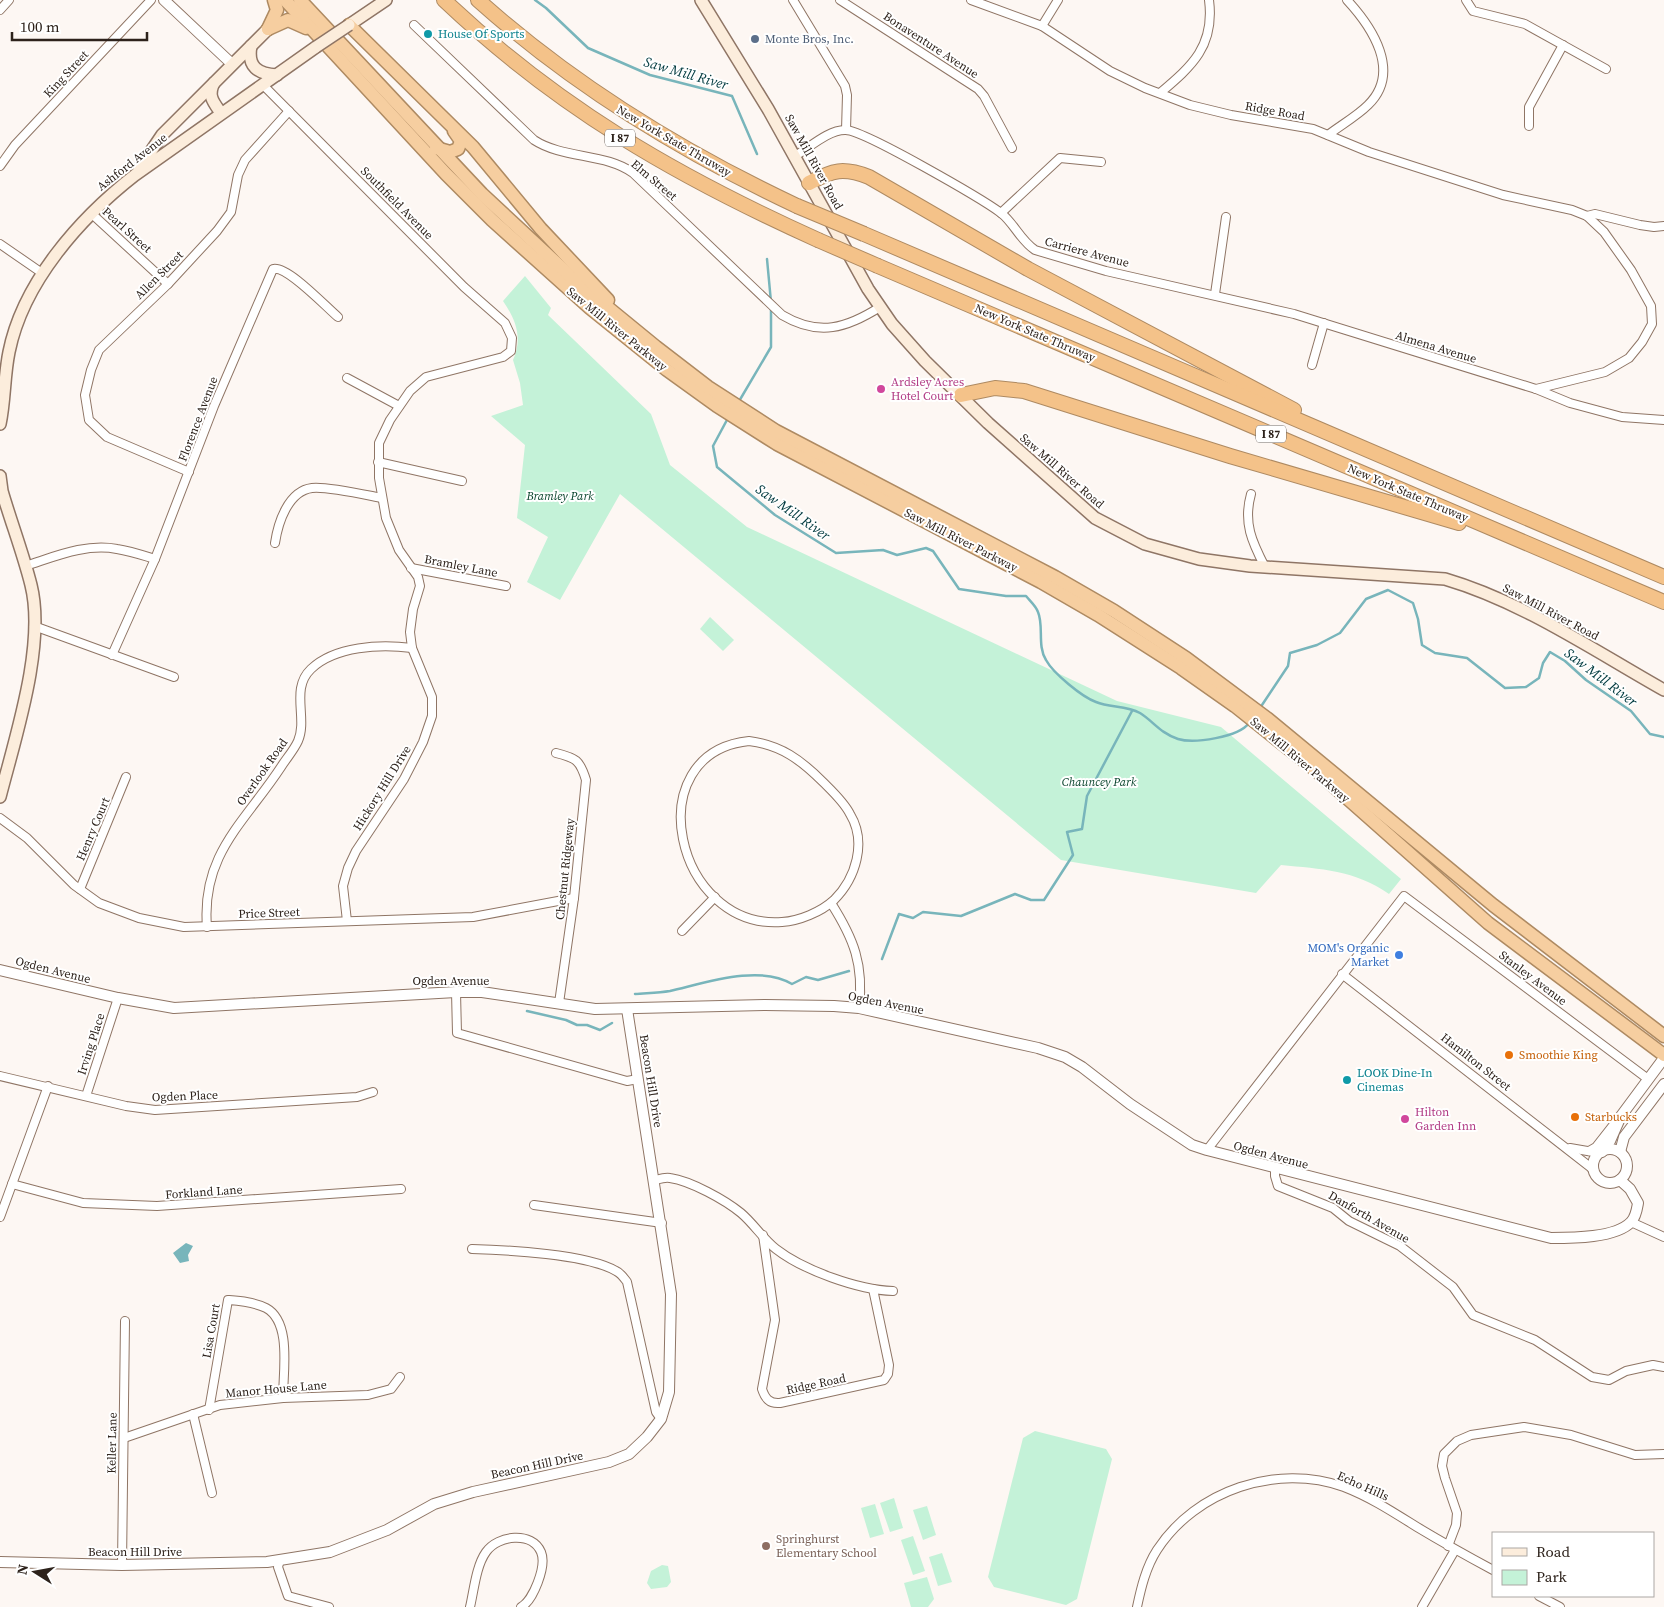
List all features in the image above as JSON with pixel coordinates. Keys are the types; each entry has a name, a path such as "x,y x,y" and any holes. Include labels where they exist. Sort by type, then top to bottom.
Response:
{"highway":[{"path":"268,29 277,10 274,0"},
{"name":"Saw Mill River Parkway","path":"285,0 317,41 446,174 516,243 615,329 744,417 1077,590 1161,641 1506,915 1664,1036"},
{"name":"Saw Mill River Parkway","path":"300,0 436,148 530,240 591,295 720,402"},
{"name":"New York State Thruway","path":"444,0 528,72 614,134 699,184 878,266 1664,602"},
{"name":"New York State Thruway","path":"478,0 544,56 624,113 709,163 797,206 1664,577"},
{"path":"268,29 284,20 291,20 317,41"},
{"path":"353,29 473,147 569,260 656,347"},
{"path":"436,148 453,152 460,147 461,141 448,124"},
{"path":"809,183 829,172 840,170 869,177 1028,269 1358,446"},
{"path":"961,395 1004,388 1030,392 1230,456 1407,506 1543,551"},
{"name":"Saw Mill River Parkway","path":"1265,723 1325,779 1482,918 1664,1056"}],"main road":[{"name":"Ashford Avenue","path":"0,424 3,382 9,350 24,310 42,273 65,242 135,174 277,75 317,41 353,29 386,0"},
{"name":"Saw Mill River Road","path":"701,0 795,156 880,307 914,349 961,395 1041,471 1105,525 1137,540 1171,552 1218,562 1445,579 1471,587 1531,614 1664,690"},
{"path":"135,174 162,134 268,29"},
{"path":"251,46 250,59 255,70 277,75"},
{"path":"215,81 211,99 221,113"},
{"path":"0,476 4,513 32,586 34,626 33,658 20,723 1,792"}],"street":[{"path":"0,10 9,0"},
{"name":"King Street","path":"0,166 14,145 151,0"},
{"path":"164,0 232,64"},
{"path":"793,0 845,86 847,95 846,130 833,132 795,156"},
{"name":"Bonaventure Avenue","path":"840,0 978,89 984,96 1012,148"},
{"name":"Ridge Road","path":"972,0 1042,26 1110,71 1190,105 1231,115 1286,123 1328,135 1368,152 1503,195 1572,210 1587,216"},
{"path":"1042,26 1058,0"},
{"path":"1160,93 1190,68 1205,44 1212,16 1209,0"},
{"path":"1328,135 1369,105 1383,80 1384,64 1378,44 1368,26 1347,0"},
{"path":"1466,0 1473,12 1524,24 1606,69"},
{"name":"Elm Street","path":"414,25 534,140 551,149 619,166 633,174 786,318 812,326 838,328 860,320 880,307"},
{"path":"1528,126 1530,107 1563,45"},
{"name":"Southfield Avenue","path":"263,85 464,287 505,324 512,338"},
{"name":"Allen Street","path":"189,472 107,437 89,420 85,395 91,370 99,350 168,284 217,231 231,212 238,175 245,160 289,111"},
{"name":"Carriere Avenue","path":"846,130 872,139 894,150 1001,213 1027,245 1034,250 1106,271 1237,299"},
{"path":"1001,213 1060,158 1101,162"},
{"name":"Pearl Street","path":"92,214 168,284"},
{"path":"1587,216 1595,214 1654,227 1664,226"},
{"path":"1536,389 1605,372 1630,358 1652,324 1651,306 1631,270 1604,232 1587,216"},
{"path":"1215,294 1226,217"},
{"path":"0,244 42,273"},
{"name":"Florence Avenue","path":"112,654 155,559 225,378 244,340 273,268 278,268 288,273 338,317"},
{"name":"Almena Avenue","path":"1237,299 1324,323 1536,389 1570,404 1629,418 1664,420"},
{"path":"1312,365 1324,323"},
{"name":"Hickory Hill Drive","path":"347,921 344,886 348,868 356,850 404,779 423,742 432,716 432,698 412,648 410,632 413,609 420,586 418,577 399,550 386,518 378,462 379,444 399,406 410,391 426,377 503,357 511,351 512,338"},
{"path":"347,378 399,406"},
{"path":"378,462 462,481"},
{"path":"275,543 278,524 294,496 312,488 382,498"},
{"path":"1251,494 1246,510 1251,539 1265,567"},
{"path":"25,566 75,550 98,548 116,549 155,559"},
{"name":"Bramley Lane","path":"411,568 506,586"},
{"path":"34,626 174,677"},
{"name":"Overlook Road","path":"207,926 205,908 213,870 226,840 267,788 298,741 302,718 299,703 301,683 311,669 330,657 355,649 412,648"},
{"path":"749,741 774,746 801,761 837,796 853,818 858,842 856,864 844,889 831,903 800,919 776,922 760,921 739,914 714,897 699,880 684,851 680,829 682,804 689,782 703,761 728,747 749,741"},
{"name":"Chestnut Ridgeway","path":"556,753 571,757 581,764 586,780 574,898 559,1003"},
{"name":"Henry Court","path":"80,889 126,777"},
{"name":"Price Street","path":"0,818 27,838 80,889 99,903 139,918 184,927 473,917 574,898"},
{"name":"Stanley Avenue","path":"1342,974 1404,896 1648,1079"},
{"path":"682,931 714,897"},
{"path":"831,903 846,926 860,965 862,985 859,1008"},
{"name":"Ogden Avenue","path":"0,970 118,998 188,1009 456,992 482,992 595,1009 765,1005 859,1008 1038,1048 1065,1057 1192,1145 1275,1169 1551,1238 1570,1238 1613,1232 1631,1222"},
{"path":"1208,1150 1342,974"},
{"name":"Hamilton Street","path":"1342,974 1594,1170"},
{"path":"456,992 457,1033 627,1081 638,1079"},
{"name":"Irving Place","path":"86,1096 118,998"},
{"name":"Beacon Hill Drive","path":"0,1562 122,1565 280,1560 330,1552 388,1530 434,1504 473,1492 621,1458 647,1437 660,1419 669,1392 671,1294 662,1223 627,1009"},
{"path":"1664,1056 1621,1116 1610,1141 1597,1152 1594,1161 1594,1170 1604,1182 1620,1180 1630,1189 1638,1203 1631,1222 1664,1236"},
{"name":"Ogden Place","path":"0,1076 126,1106 155,1110 356,1097 373,1092"},
{"path":"1620,1152 1624,1137 1664,1084"},
{"path":"0,1217 48,1086"},
{"path":"1568,1148 1597,1152 1612,1149 1620,1152 1625,1158 1627,1166 1620,1180"},
{"name":"Danforth Avenue","path":"1275,1169 1278,1186 1333,1208 1349,1221 1400,1246 1453,1287 1473,1315 1535,1340 1592,1377 1608,1380 1626,1370 1653,1365 1664,1367"},
{"path":"655,1180 670,1178 703,1190 741,1213 776,1249 804,1265 873,1289 893,1291"},
{"name":"Forkland Lane","path":"12,1184 83,1203 157,1206 400,1190"},
{"path":"534,1205 662,1223"},
{"name":"Ridge Road","path":"763,1235 775,1320 762,1389 765,1397 770,1402 780,1403 884,1380 888,1374 889,1364 873,1289"},
{"path":"472,1250 515,1250 604,1265 619,1272 627,1282 656,1412 660,1419"},
{"name":"Lisa Court","path":"209,1410 228,1300 266,1308 277,1316 283,1332 283,1398"},
{"name":"Keller Lane","path":"122,1565 125,1321"},
{"name":"Manor House Lane","path":"124,1438 220,1405 283,1398 368,1395 390,1389 400,1377"},
{"path":"193,1414 212,1493"},
{"path":"1422,1607 1451,1548 1456,1525 1457,1513 1442,1466 1444,1454 1457,1441 1471,1435 1524,1427 1571,1435 1635,1455 1664,1454"},
{"name":"Echo Hills","path":"1137,1607 1142,1585 1156,1551 1178,1524 1194,1510 1223,1494 1259,1481 1286,1478 1311,1479 1343,1487 1373,1500 1451,1548 1492,1569"},
{"path":"470,1607 485,1553 502,1538 513,1537 521,1538 538,1548 543,1558 536,1586 527,1604 521,1607"},
{"path":"280,1560 278,1567 288,1596 329,1607"},
{"path":"1542,1597 1560,1607"}],"green space":[{"name":"Chauncey Park","path":"525,276 551,308 548,315 651,414 670,465 747,527 1117,701 1221,727 1401,879 1389,894 1350,875 1281,865 1256,893 1061,860 620,494 560,600 527,582 548,537 517,518 525,445 491,416 523,405 520,383 513,360 518,337 517,329 503,301"},
{"path":"710,617 734,640 723,651 700,629"},
{"path":"1035,1431 1106,1449 1112,1459 1077,1599 1066,1605 994,1587 988,1577 1023,1438"},
{"path":"894,1498 903,1528 890,1532 880,1503"},
{"path":"875,1504 884,1534 870,1538 861,1508"},
{"path":"927,1506 936,1535 923,1540 913,1510"},
{"path":"913,1536 925,1571 913,1575 901,1540"},
{"path":"942,1553 952,1582 938,1586 929,1557"},
{"path":"662,1565 668,1566 671,1582 667,1587 651,1589 647,1583 651,1571"},
{"path":"927,1577 934,1599 928,1607 911,1607 904,1583"}],"water":[{"path":"186,1243 193,1246 188,1255 189,1261 180,1263 173,1253"}],"waterway":[{"name":"Saw Mill River","path":"535,0 588,48 650,75 732,96 757,154"},
{"name":"Saw Mill River","path":"767,259 771,302"},
{"name":"Saw Mill River","path":"738,403 771,347 771,308"},
{"name":"Saw Mill River","path":"728,418 713,446 717,467 775,515 836,553 883,550 897,555 926,548 933,551 959,589 1006,596 1026,596 1036,608 1040,618 1043,654 1061,678 1083,695 1096,702 1135,710 1161,730 1178,739 1194,741 1226,736 1244,728 1249,723"},
{"name":"Saw Mill River","path":"1260,708 1288,666 1290,653 1317,645 1340,633 1366,599 1388,590 1413,603 1418,619 1422,645 1435,653 1467,658 1505,688 1526,687 1539,678 1543,663 1550,652 1565,661 1586,680 1631,711 1650,734 1664,737"},
{"path":"882,959 899,914 913,918 923,912 961,916 1015,894 1031,900 1044,900 1073,855 1067,832 1082,829 1087,796 1132,711"},
{"path":"635,994 670,991 715,980 748,975 779,978 792,984 806,977 818,980 849,971"},
{"path":"527,1011 566,1020 577,1025 587,1025 600,1030 612,1023"}],"place":[{"name":"House Of Sports","path":"428,34"},
{"name":"Monte Bros, Inc.","path":"755,39"},
{"name":"Ardsley Acres Hotel Court","path":"881,389"},
{"name":"MOM's Organic Market","path":"1399,955"},
{"name":"Smoothie King","path":"1509,1055"},
{"name":"LOOK Dine-In Cinemas","path":"1347,1080"},
{"name":"Starbucks","path":"1575,1117"},
{"name":"Hilton Garden Inn","path":"1405,1119"},
{"name":"Springhurst Elementary School","path":"766,1546"}],"park label":[{"name":"Bramley Park","path":"560,496"}]}
